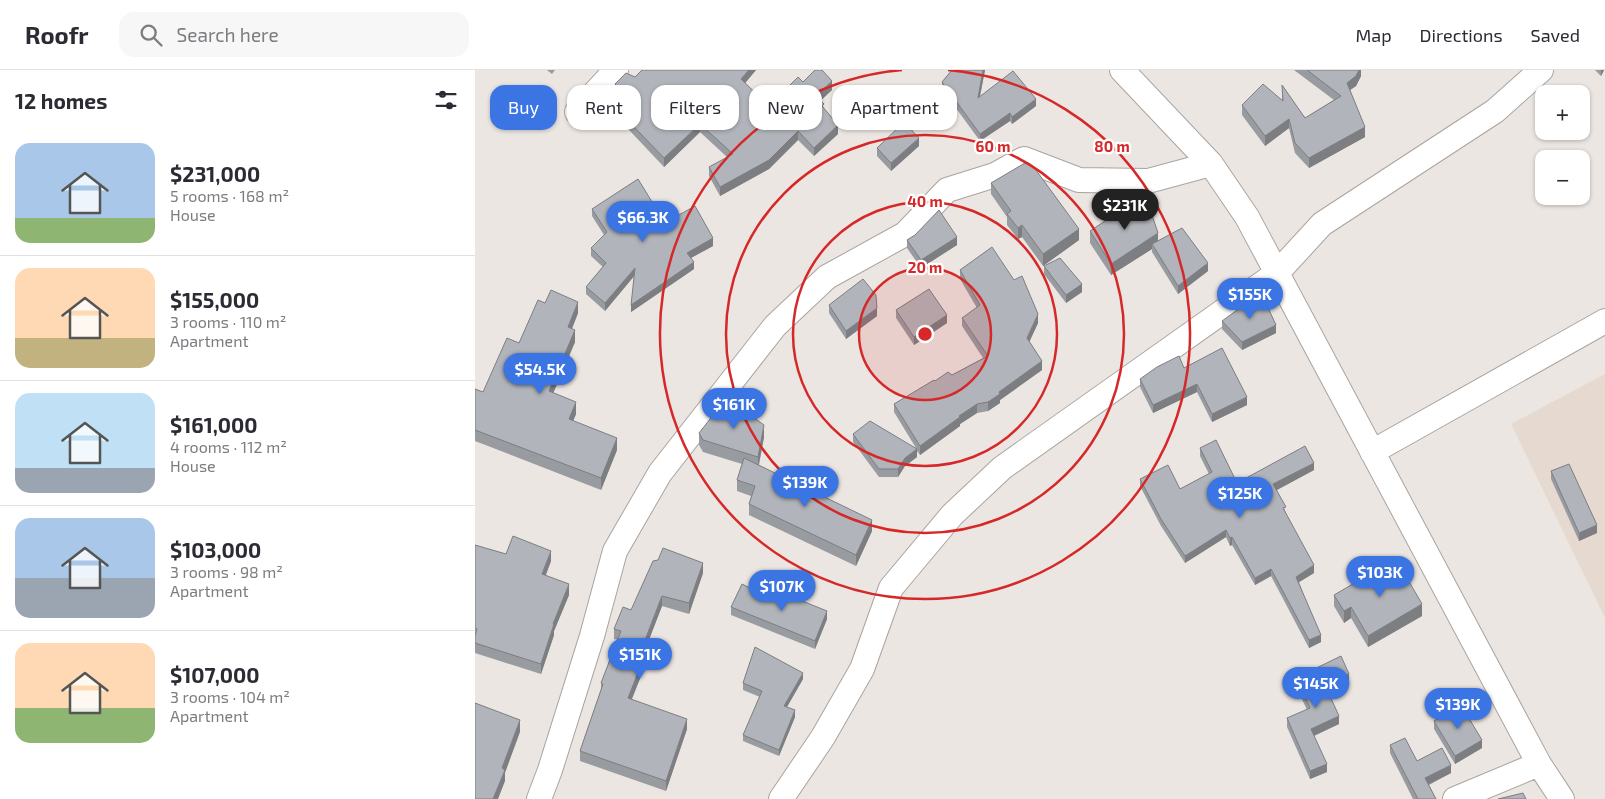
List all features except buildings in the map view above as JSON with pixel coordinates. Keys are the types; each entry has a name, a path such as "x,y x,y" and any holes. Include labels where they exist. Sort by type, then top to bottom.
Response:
{"street":[{"path":"602,85 616,70"},
{"path":"1122,70 1211,164 1247,217 1539,764 1562,799"},
{"path":"781,799 823,737 862,669 891,588 951,515 1002,468 1277,273 1322,224 1495,111 1541,70"},
{"path":"539,799 551,770 593,636 615,550 660,473 775,326 827,277 905,234 947,190 995,175 1024,159 1079,180 1148,181 1211,164"},
{"path":"1373,452 1605,321"},
{"path":"1455,799 1539,764"}],"shaded area":[{"path":"1605,374 1605,618 1511,424"}]}
